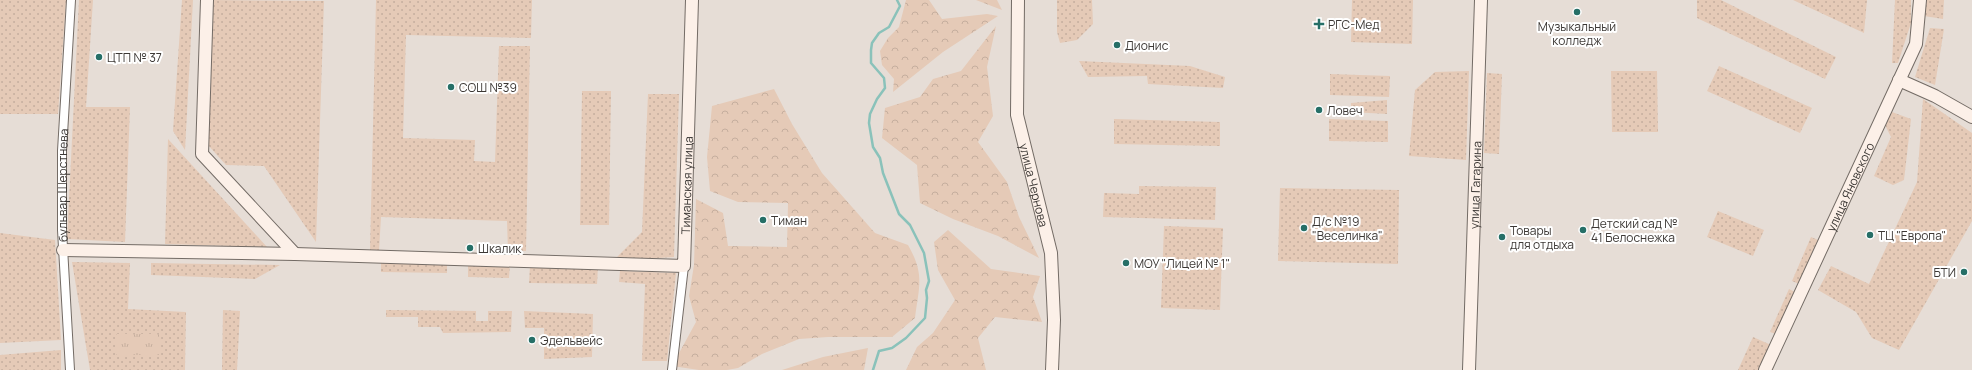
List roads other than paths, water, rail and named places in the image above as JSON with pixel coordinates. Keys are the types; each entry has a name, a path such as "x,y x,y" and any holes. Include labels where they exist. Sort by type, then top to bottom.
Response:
{"street":[{"name":"бульвар Шерстнева","path":"70,370 62,230 62,119 71,0"},
{"path":"207,0 202,154 295,254"},
{"name":"Тиманская улица","path":"672,370 684,266 692,0"},
{"name":"улица Чернова","path":"1018,0 1017,115 1051,253 1054,320 1052,370"},
{"name":"улица Гагарина","path":"1469,370 1481,0"},
{"name":"улица Яновского","path":"1765,370 1916,44 1920,0"},
{"path":"1899,80 1935,96 1972,117"},
{"path":"63,250 295,254 684,266"}],"waterway":[{"path":"873,370 879,351 892,348 906,338 925,318 927,298 926,290 929,281 924,253 910,225 899,214 883,173 880,158 873,147 869,123 870,114 877,99 885,88 884,78 871,63 872,43 879,33 889,27 900,6 897,0"}],"place":[{"name":"Музыкальный колледж","path":"1577,12"},
{"name":"РГС-Мед","path":"1319,24"},
{"name":"Дионис","path":"1117,45"},
{"name":"ЦТП № 37","path":"99,57"},
{"name":"СОШ №39","path":"451,87"},
{"name":"Ловеч","path":"1319,110"},
{"name":"Тиман","path":"763,220"},
{"name":"Д/с №19 \"Веселинка\"","path":"1304,228"},
{"name":"Детский сад № 41 Белоснежка","path":"1583,230"},
{"name":"ТЦ \"Европа\"","path":"1870,235"},
{"name":"Товары для отдыха","path":"1502,237"},
{"name":"Шкалик","path":"470,248"},
{"name":"МОУ \"Лицей № 1\"","path":"1126,263"},
{"name":"БТИ","path":"1964,272"},
{"name":"Эдельвейс","path":"532,340"}]}
